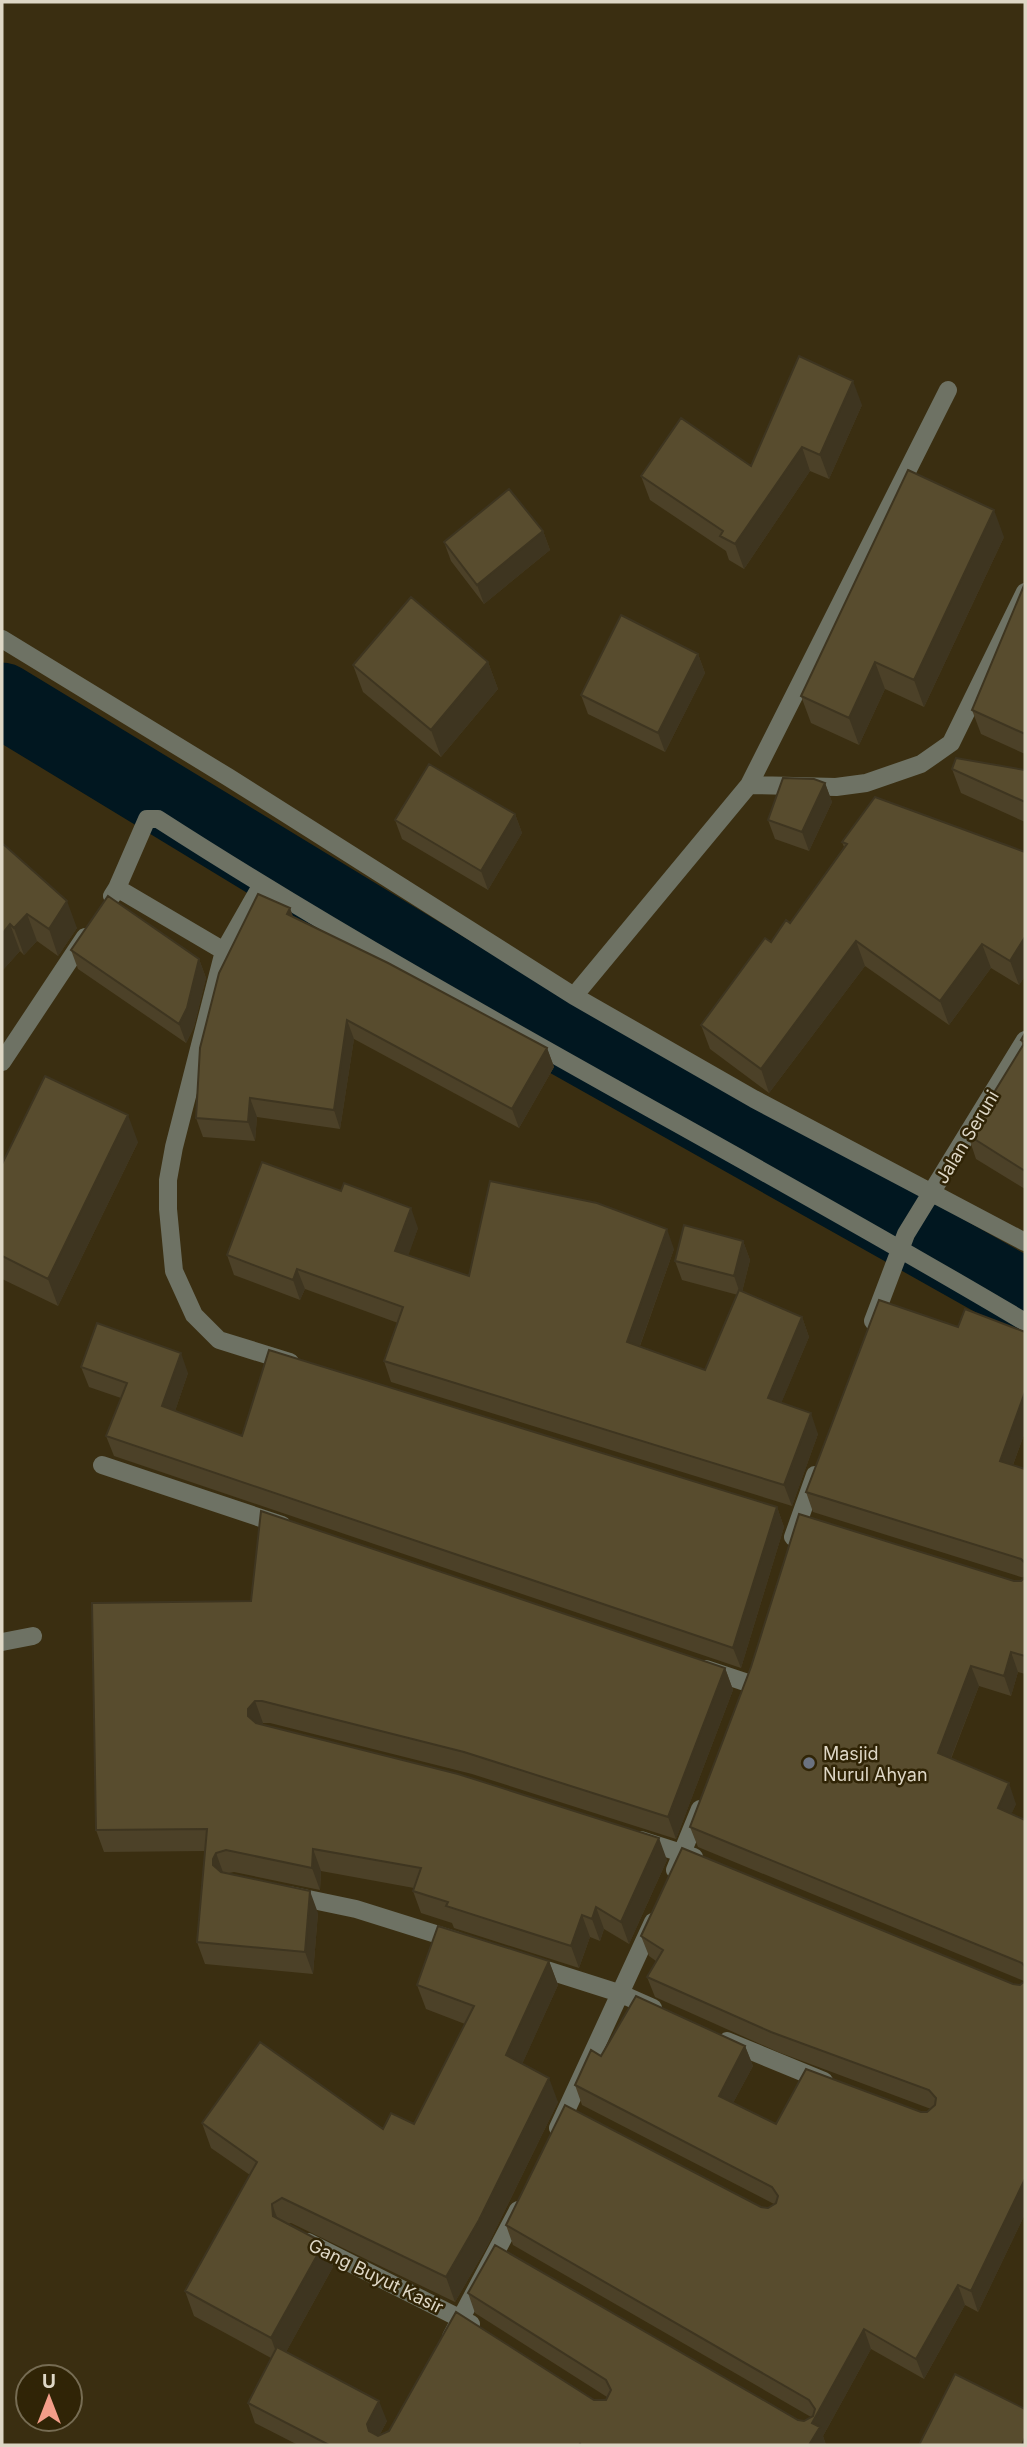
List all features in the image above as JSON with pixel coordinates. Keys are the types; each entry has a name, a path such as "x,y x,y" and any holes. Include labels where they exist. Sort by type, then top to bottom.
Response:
{"street":[{"path":"574,996 749,785 948,390"},
{"path":"749,785 846,786 866,783 921,764 951,743 1025,592"},
{"path":"2,639 238,783 574,996 930,1198 1025,1242"},
{"path":"2,1062 117,888 148,819 152,817 261,886 903,1240 1025,1322"},
{"path":"261,886 224,951 174,1147 167,1197 174,1271 194,1315 219,1340 312,1369"},
{"path":"117,888 224,951"},
{"name":"Jalan Seruni","path":"866,1338 903,1240 1025,1040"},
{"path":"786,1558 822,1456"},
{"path":"103,1465 300,1532"},
{"path":"2,1642 33,1636"},
{"path":"695,1665 748,1683"},
{"path":"550,2145 573,2113 619,1993 664,1897 708,1787"},
{"path":"619,1833 708,1863"},
{"path":"269,1891 356,1909 474,1947"},
{"path":"514,1959 619,1993 667,2014"},
{"path":"715,2036 774,2063 847,2090"},
{"path":"442,2351 504,2253 527,2192"},
{"name":"Gang Buyut Kasir","path":"291,2234 462,2318 484,2332"}],"building":[{"path":"799,356 853,381 820,455 802,447 735,544 720,536 723,531 641,476 681,418 751,466"},
{"path":"908,470 994,510 914,680 875,662 849,718 801,696"},
{"path":"509,489 543,531 477,585 444,542"},
{"path":"1025,583 1025,734 972,710"},
{"path":"411,597 488,662 431,730 353,665"},
{"path":"621,615 698,654 658,733 581,695"},
{"path":"956,758 1025,770 1025,802 952,769"},
{"path":"429,764 515,814 481,871 395,820"},
{"path":"783,778 814,779 825,783 802,832 768,820"},
{"path":"875,797 1025,852 1025,937 1010,961 982,944 940,1001 856,941 761,1069 701,1025 765,938 771,942 786,920 790,923 847,844 842,842"},
{"path":"2,843 67,901 49,929 27,914 14,928 10,924 2,934"},
{"path":"258,894 290,908 287,914 388,963 547,1048 512,1109 347,1020 334,1110 250,1098 248,1122 196,1118 200,1048 219,973"},
{"path":"108,896 199,959 187,1008 179,1024 71,950"},
{"path":"1025,1042 1025,1171 968,1135"},
{"path":"45,1076 128,1115 48,1279 2,1256 2,1164"},
{"path":"262,1162 341,1191 344,1183 411,1208 395,1251 469,1276 490,1181 597,1203 667,1229 627,1342 705,1370 739,1290 802,1317 768,1398 811,1413 784,1485 384,1361 403,1307 297,1269 293,1280 227,1255"},
{"path":"684,1225 743,1241 734,1276 675,1261"},
{"path":"879,1300 958,1327 965,1309 1025,1332 1025,1392 1000,1461 1025,1469 1025,1563 1021,1559 806,1492"},
{"path":"97,1323 181,1353 162,1406 242,1436 269,1350 777,1507 733,1648 106,1436 127,1383 81,1367"},
{"path":"261,1511 725,1668 668,1817 464,1752 262,1701 255,1701 248,1709 248,1716 256,1723 458,1774 659,1838 621,1922 596,1907 592,1919 582,1915 571,1946 446,1906 448,1902 413,1891 421,1868 313,1849 312,1868 226,1850 216,1853 213,1859 213,1865 221,1872 310,1891 305,1952 197,1942 207,1829 96,1830 92,1603 251,1601"},
{"path":"799,1514 1014,1581 1021,1581 1025,1577 1025,1656 1011,1652 1004,1676 971,1666 938,1753 1009,1783 998,1808 1025,1820 1025,1967 1022,1963 690,1827 751,1667"},
{"path":"682,1848 1013,1984 1020,1985 1025,1981 1025,2179 971,2291 958,2285 916,2359 864,2329 812,2423 820,2427 809,2445 329,2445 248,2403 277,2347 379,2401 367,2424 369,2431 378,2436 389,2431 456,2312 594,2400 606,2400 611,2390 606,2380 468,2293 495,2245 798,2420 804,2421 813,2416 815,2409 809,2400 506,2225 565,2105 761,2207 768,2208 776,2203 778,2196 772,2187 575,2085 591,2050 601,2056 636,1996 745,2046 719,2096 776,2124 806,2069 921,2112 927,2112 935,2105 936,2098 929,2090 771,2032 647,1977 663,1950 641,1936"},
{"path":"438,1926 549,1961 506,2055 549,2078 479,2220 446,2277 282,2198 272,2204 273,2216 324,2243 271,2338 185,2291 257,2162 202,2123 260,2042 383,2129 391,2113 414,2124 474,2006 417,1985"},
{"path":"955,2374 1025,2409 1025,2438 1022,2445 919,2445"}],"waterway":[{"path":"2,700 479,990 1025,1297"}],"place":[{"name":"Masjid Nurul Ahyan","path":"809,1763"}]}
